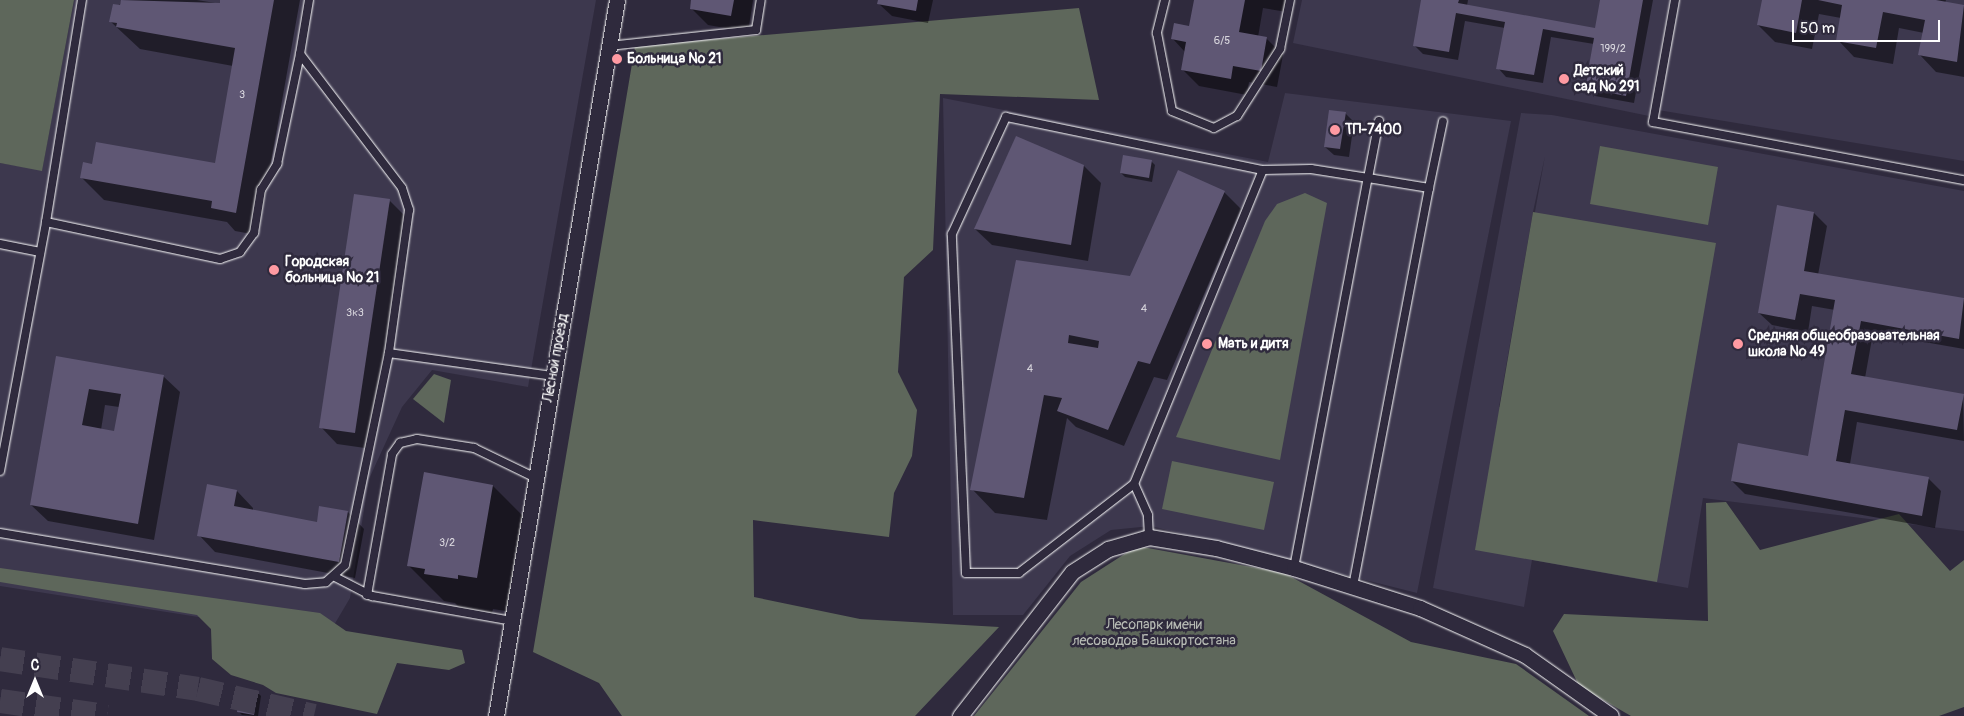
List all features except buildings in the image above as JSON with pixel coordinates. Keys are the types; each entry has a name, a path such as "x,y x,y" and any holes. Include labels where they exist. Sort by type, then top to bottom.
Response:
{"street":[{"name":"Лесной проезд","path":"496,716 617,0"},
{"path":"960,716 1072,572 1108,549 1149,537 1216,548 1294,568 1420,608 1525,655 1611,716"}],"lane":[{"path":"0,471 46,222 82,0"},
{"path":"46,222 220,259 240,252 254,233 262,190 277,164 300,54 308,0"},
{"path":"609,46 756,30 761,0"},
{"path":"1164,0 1157,33 1172,111 1214,128 1237,116 1280,49 1290,0"},
{"path":"1675,0 1653,122 1964,180"},
{"path":"0,533 305,584 318,584 335,577 345,565 389,353 409,210 402,188 300,54"},
{"path":"1263,170 1134,484 1019,573 966,573 952,234 1006,117 1263,170 1311,169 1429,188"},
{"path":"1294,568 1379,121"},
{"path":"1353,587 1443,121"},
{"path":"0,244 40,252"},
{"path":"389,353 553,376"},
{"path":"367,595 392,454 403,441 417,438 481,450 536,478"},
{"path":"1134,484 1148,515 1149,537"},
{"path":"335,577 367,595 512,621"}],"shaded area":[{"name":"Городская больница № 21","path":"74,0 596,0 528,387 432,370 402,407 369,479 350,598 327,637 0,586 0,163 42,170"},
{"name":"Детский сад № 291","path":"1302,0 1670,0 1649,116 1293,43"},
{"path":"1680,0 1964,0 1964,161 1658,110"},
{"name":"Мать и дитя","path":"1285,93 1511,121 1417,593 1151,526 1111,530 1070,556 1023,615 953,615 943,98 1268,162"},
{"name":"Средняя общеобразовательная школа № 49","path":"1521,113 1552,115 1964,191 1964,531 1703,498 1688,588 1532,560 1524,607 1433,588","holes":["1545,156 1500,407 1533,212"]}],"green space":[{"path":"0,0 74,0 42,171 0,163"},
{"path":"1079,8 1099,100 940,94 933,250 904,277 898,372 917,410 912,456 894,493 889,537 753,520 754,597 860,619 999,627 915,716 622,716 599,683 533,652 635,46"},
{"path":"1600,146 1718,167 1708,225 1590,204"},
{"path":"1305,193 1327,203 1280,460 1176,437 1265,221 1277,204"},
{"path":"1533,212 1716,243 1657,582 1475,550"},
{"path":"434,374 451,380 444,423 413,399"},
{"path":"1172,461 1274,482 1264,530 1162,509"},
{"path":"1726,502 1760,550 1899,514 1950,571 1964,560 1964,707 1939,716 1631,716 1579,686 1553,631 1564,614 1708,621 1706,503"},
{"name":"Лесопарк имени лесоводов Башкортостана","path":"1137,546 1284,573 1411,642 1516,664 1589,716 974,716 1081,582"},
{"path":"0,568 320,613 346,631 462,650 465,663 449,670 397,663 377,714 276,693 263,685 231,675 212,659 211,629 197,615 0,582"}],"tunnel":[{"path":"0,659 198,689 314,716"},
{"path":"0,701 107,716"}],"place":[{"name":"Больница № 21","path":"617,59"},
{"name":"Детский сад № 291","path":"1564,79"},
{"name":"ТП-7400","path":"1335,130"},
{"name":"Городская больница № 21","path":"274,270"},
{"name":"Мать и дитя","path":"1207,344"},
{"name":"Средняя общеобразовательная школа № 49","path":"1738,344"}]}
